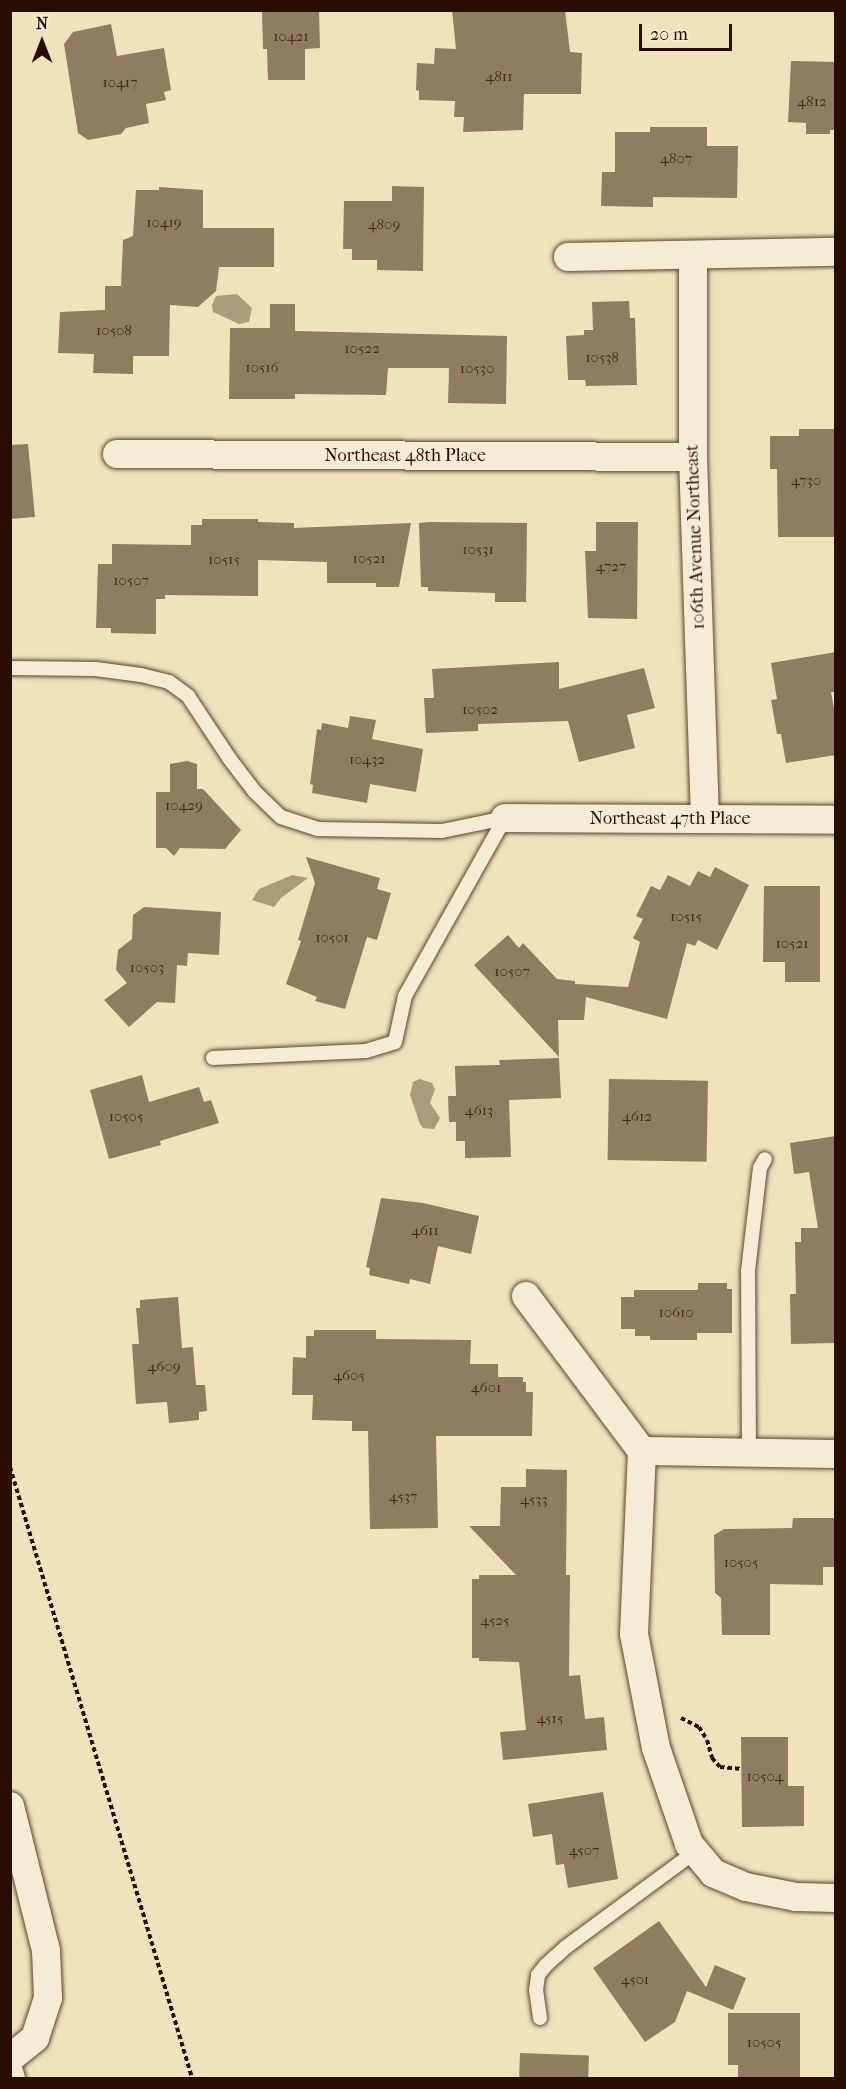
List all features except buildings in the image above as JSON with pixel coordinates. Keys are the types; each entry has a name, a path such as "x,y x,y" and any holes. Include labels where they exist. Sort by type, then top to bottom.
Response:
{"street":[{"path":"568,257 836,252"},
{"name":"106th Avenue Northeast","path":"693,255 693,457 705,818"},
{"name":"Northeast 48th Place","path":"117,454 693,457"},
{"name":"Northeast 47th Place","path":"505,818 836,820"},
{"path":"526,1296 642,1451 634,1634 656,1748 689,1844 713,1873 746,1887 796,1897 836,1898"},
{"path":"642,1451 836,1454"},
{"path":"10,1806 46,1950 48,1998 36,2038 14,2065"}],"lane":[{"path":"10,668 96,669 141,675 169,682 188,696 229,758 255,792 281,817 316,830 441,831 505,818"},
{"path":"213,1058 366,1051 395,1042 405,996 505,818"},
{"path":"749,1453 748,1271 760,1168 765,1159"},
{"path":"540,2018 536,1990 538,1975 546,1965 566,1947 695,1852"}],"path":[{"path":"10,1467 192,2079"},
{"path":"692,1721 707,1740 712,1758 720,1767 742,1768"}],"shaded area":[{"path":"237,294 252,308 249,322 239,324 213,312 212,305 216,296"},
{"path":"292,875 308,878 281,898 274,907 252,900 259,889"},
{"path":"420,1079 432,1083 435,1089 430,1103 440,1118 434,1129 423,1128 420,1124 410,1095 413,1082"}]}
